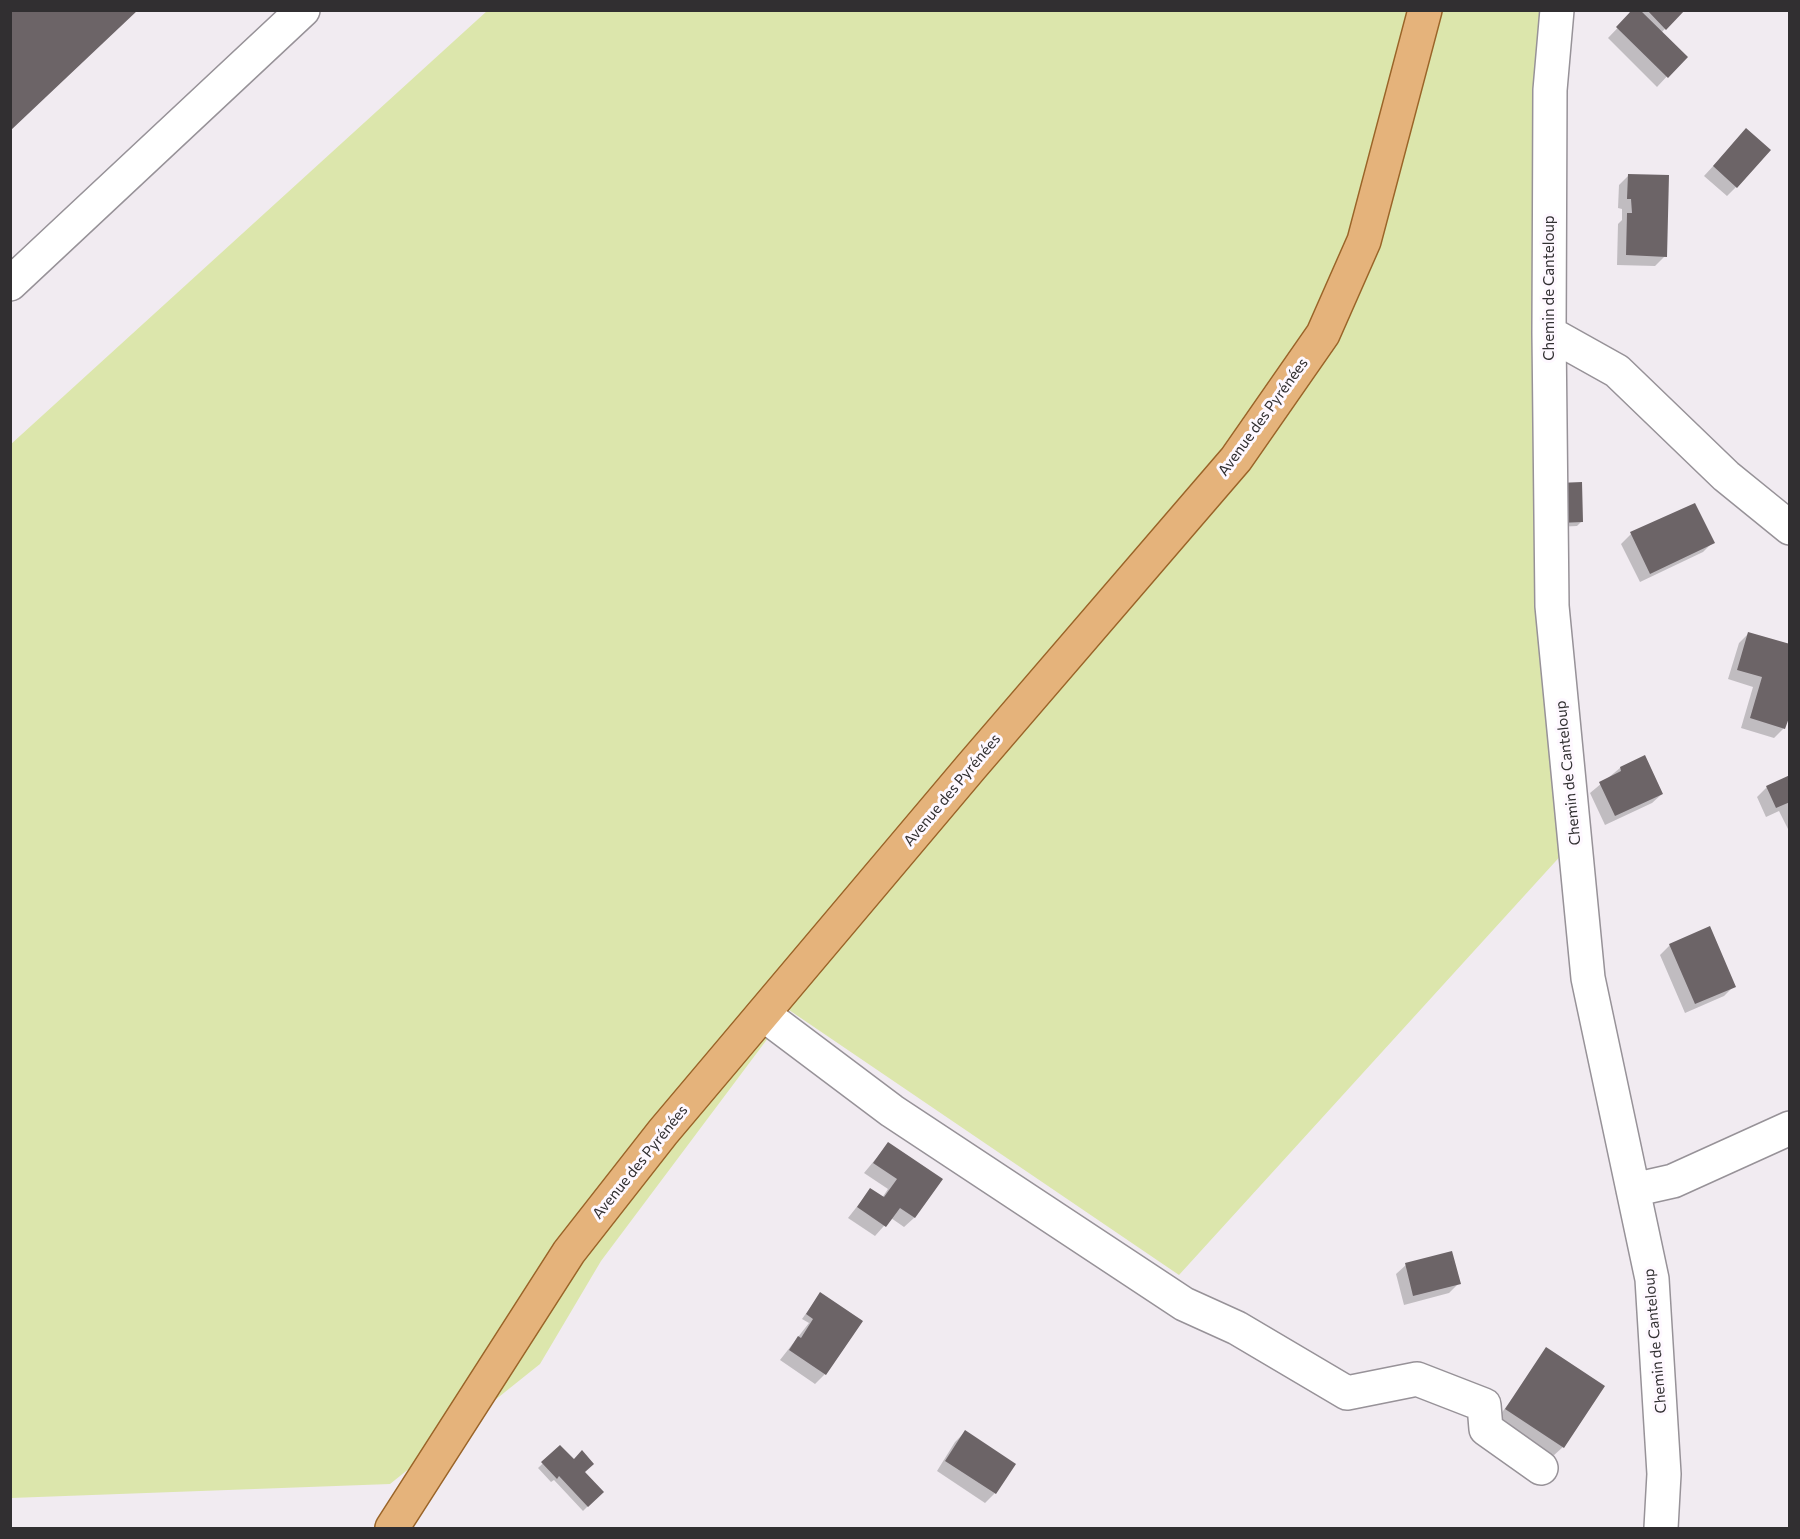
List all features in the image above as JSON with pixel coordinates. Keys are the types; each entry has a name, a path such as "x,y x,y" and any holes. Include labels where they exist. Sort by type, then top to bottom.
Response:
{"main road":[{"name":"Avenue des Pyrénées","path":"392,1528 569,1252 663,1132 1236,459 1323,334 1364,241 1425,10"}],"street":[{"path":"10,284 303,10"},
{"name":"Chemin de Canteloup","path":"1557,10 1550,90 1551,606 1588,978 1652,1279 1664,1474 1661,1528"},
{"path":"1549,333 1617,371 1726,476 1790,528"},
{"path":"763,1014 892,1111 1184,1304 1237,1328 1347,1392 1417,1379 1484,1405 1486,1429 1541,1468"},
{"path":"1633,1190 1673,1181 1790,1128"}],"green space":[{"path":"487,11 1554,11 1548,94 1575,840 1179,1275 789,1010 601,1261 540,1364 390,1484 11,1498 10,445"}],"building":[{"path":"10,10 138,10 10,131"},
{"path":"1632,10 1640,10 1688,57 1668,78 1616,27"},
{"path":"1647,10 1685,10 1666,30"},
{"path":"1746,128 1771,150 1737,188 1713,166"},
{"path":"1628,174 1669,175 1667,257 1626,255 1627,213 1632,213 1631,199 1627,199"},
{"path":"1582,482 1583,522 1559,523 1558,483"},
{"path":"1695,503 1715,543 1650,574 1630,532"},
{"path":"1748,632 1790,644 1790,715 1785,729 1750,718 1762,677 1737,670"},
{"path":"1645,755 1663,794 1615,816 1599,782 1621,771 1620,767"},
{"path":"1790,775 1790,802 1776,808 1766,786"},
{"path":"1710,926 1736,987 1695,1004 1669,944"},
{"path":"888,1142 943,1179 915,1218 900,1208 886,1227 857,1207 870,1188 884,1197 897,1179 873,1163"},
{"path":"1452,1251 1461,1284 1413,1296 1405,1263"},
{"path":"820,1292 863,1321 826,1375 789,1350 798,1336 801,1338 813,1319 806,1314"},
{"path":"1546,1347 1605,1386 1564,1448 1505,1409"},
{"path":"965,1430 1016,1464 996,1494 945,1461"},
{"path":"560,1445 574,1459 582,1450 594,1464 585,1472 604,1492 588,1507 559,1476 557,1479 541,1462"}]}
